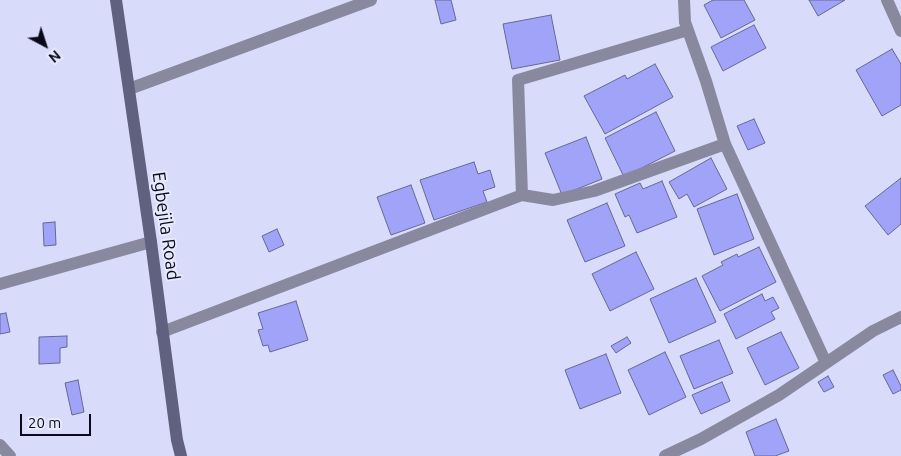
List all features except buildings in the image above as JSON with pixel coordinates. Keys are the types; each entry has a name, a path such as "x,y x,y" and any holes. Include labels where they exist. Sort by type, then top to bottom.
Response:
{"street":[{"name":"Egbejila Road","path":"116,0 177,440 181,456"},
{"path":"129,89 371,0"},
{"path":"684,0 685,22 706,81 725,144 826,363"},
{"path":"893,4 901,31"},
{"path":"522,195 518,80 688,30"},
{"path":"162,332 522,195 553,200 594,191 725,144"},
{"path":"0,284 151,242"},
{"path":"664,456 736,420 873,332 901,317"},
{"path":"0,444 10,456"}]}
